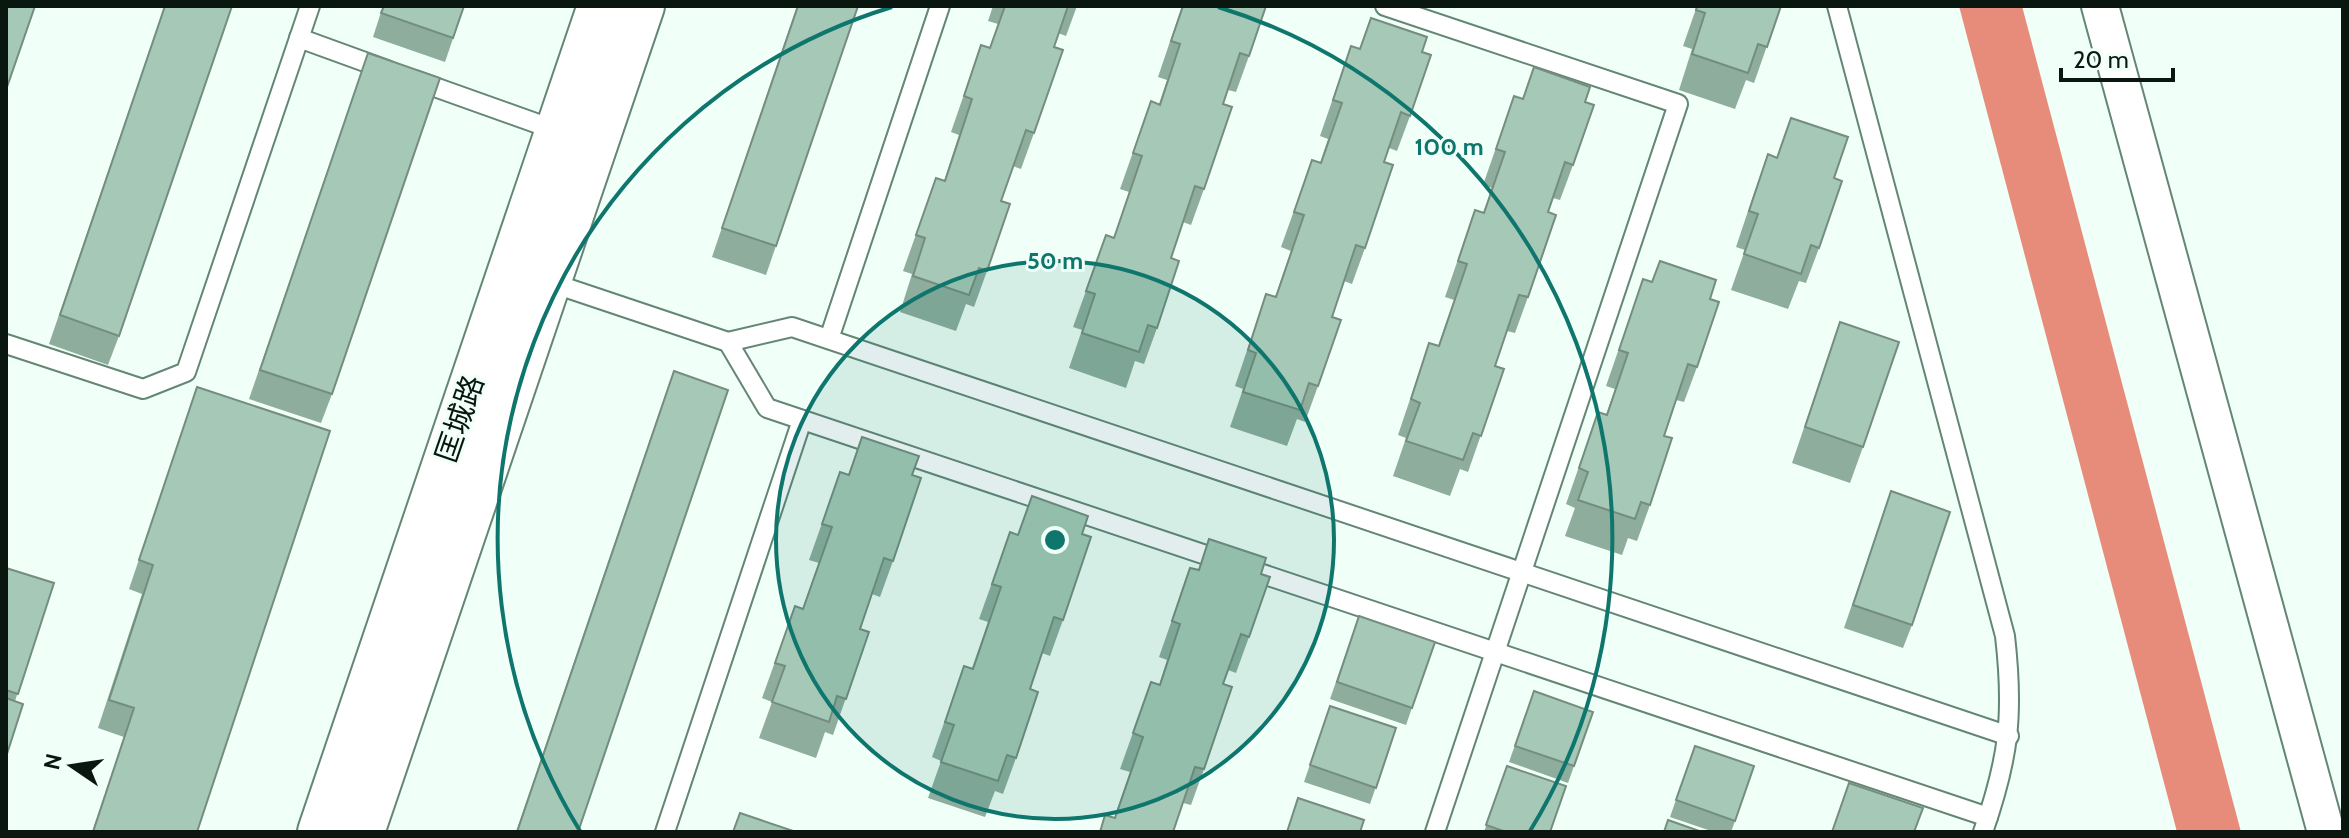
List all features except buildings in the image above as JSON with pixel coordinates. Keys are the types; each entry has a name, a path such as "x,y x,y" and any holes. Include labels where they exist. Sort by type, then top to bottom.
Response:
{"main road":[{"name":"匡城路","path":"320,832 600,6"},
{"name":"匡城路","path":"362,832 642,6"}],"street":[{"path":"2100,6 2326,832"}],"lane":[{"path":"6,344 143,389 186,372 310,6"},
{"path":"829,339 940,6"},
{"path":"1385,6 1678,104 1435,832"},
{"path":"728,342 767,408 1495,652 1986,825 2009,736 2011,695 2005,636 1837,6"},
{"path":"299,38 558,131"},
{"path":"549,282 728,342 792,327 2009,736"},
{"path":"665,832 802,420"}],"shaded area":[{"path":"1959,6 2022,6 2241,832 2177,832"}]}
